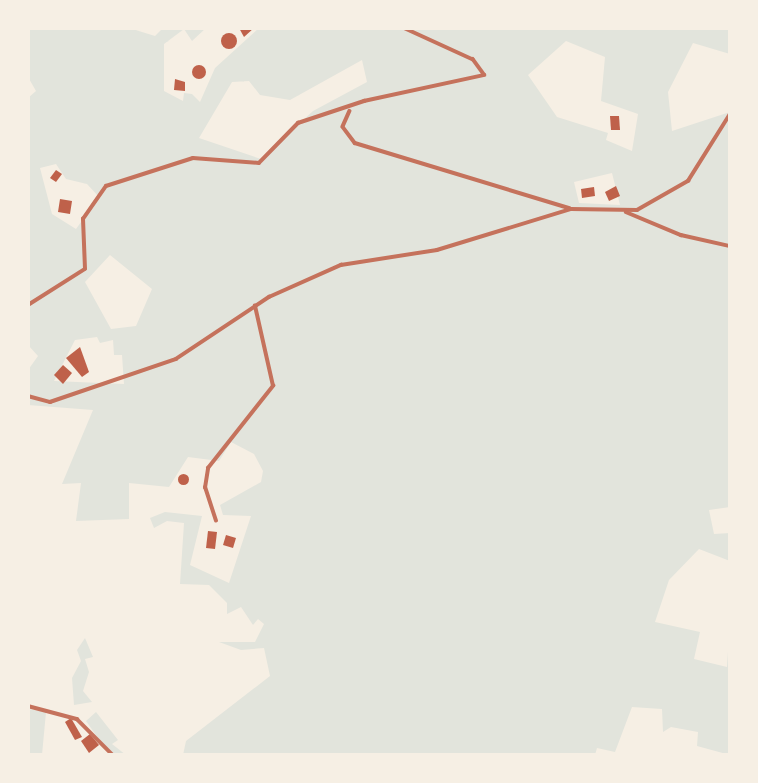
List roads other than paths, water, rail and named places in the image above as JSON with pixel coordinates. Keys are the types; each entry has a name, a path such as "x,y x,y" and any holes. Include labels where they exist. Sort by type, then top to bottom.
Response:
{"street":[{"path":"28,305 85,269 83,219 106,186 193,158 259,163 298,123 350,111 364,101 484,75 473,60 402,28"},
{"path":"350,111 342,127 355,142 571,209 626,212 681,235 730,246"},
{"path":"626,212 688,181 730,114"},
{"path":"28,396 50,402 176,359 255,306 341,265 437,250 571,209"},
{"path":"216,521 205,488 208,468 273,386 255,306"},
{"path":"28,706 77,719 113,755"}]}
